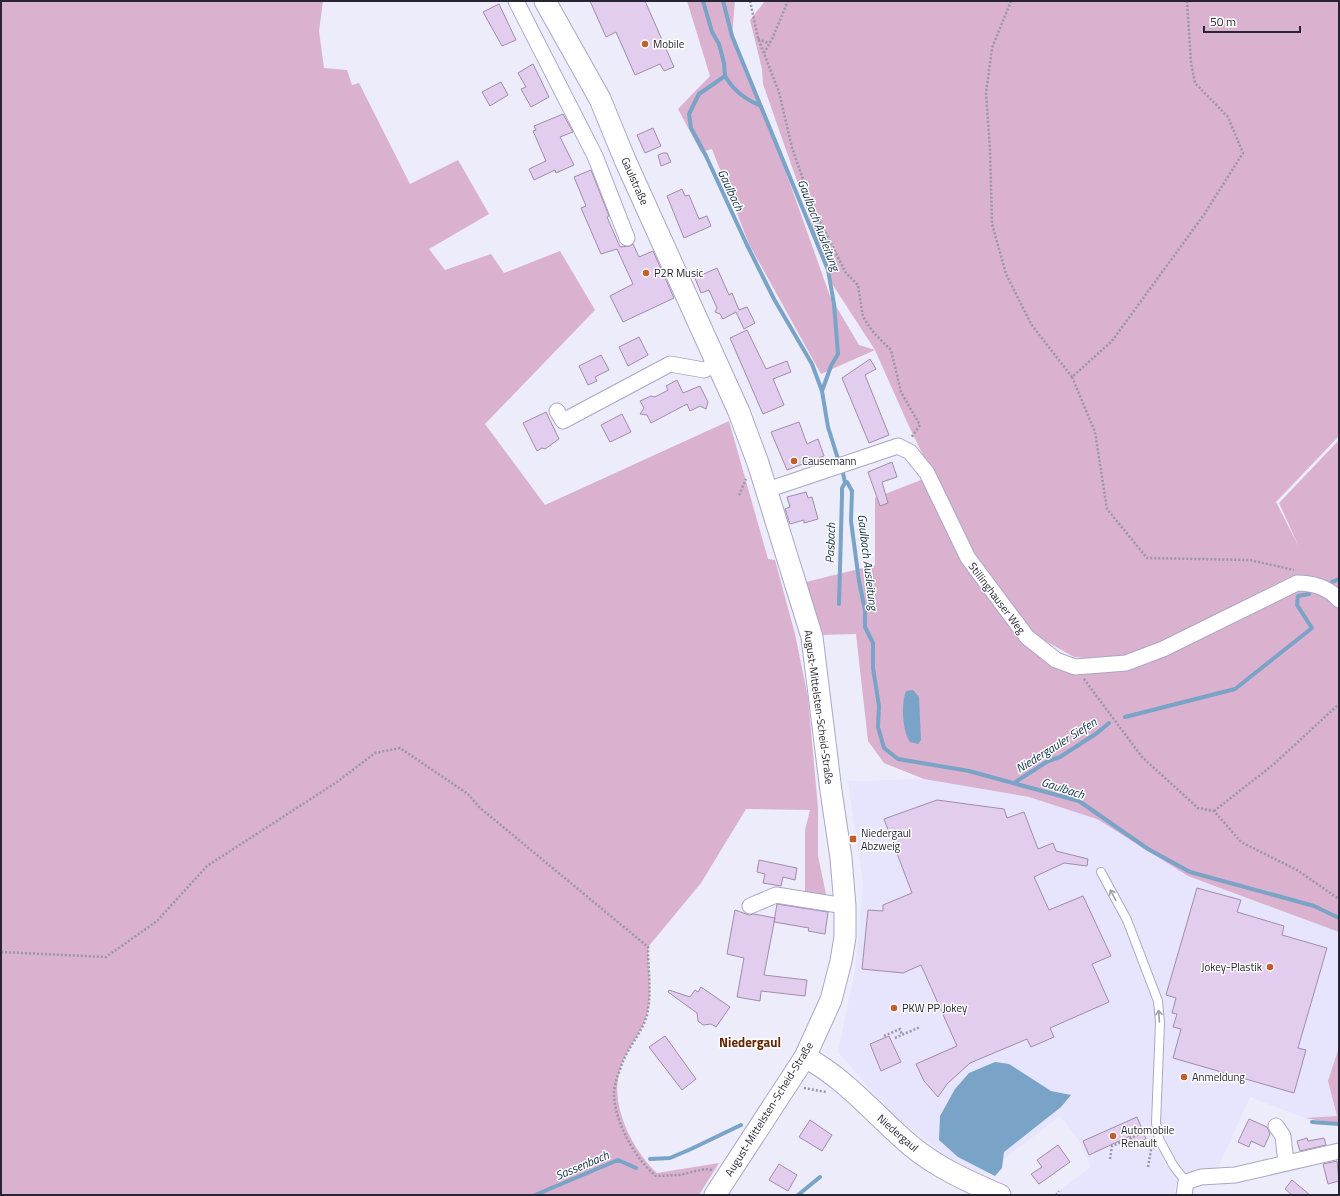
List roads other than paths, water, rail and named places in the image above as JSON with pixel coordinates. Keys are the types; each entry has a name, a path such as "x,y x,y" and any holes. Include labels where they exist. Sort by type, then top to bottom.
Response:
{"main road":[{"name":"Gaulstraße","path":"545,1 600,99 688,302 719,363 739,412 767,490"},
{"name":"August-Mittelsten-Scheid-Straße","path":"715,1195 805,1057 821,1024 838,979 845,937 845,906 841,858 812,637 767,490"},
{"name":"Niedergaul","path":"805,1057 824,1067 911,1145 948,1171 1000,1195"}],"street":[{"path":"516,1 596,156 627,238"},
{"path":"557,411 563,421 670,364 704,370 719,363"},
{"name":"Stillinghauser Weg","path":"767,490 898,446 904,448 910,452 927,473 968,558 1027,637 1056,660 1075,668 1126,663 1163,649 1297,583 1310,583 1331,591 1339,600"},
{"path":"750,906 776,895 845,906"},
{"path":"1276,1126 1283,1136 1286,1163"},
{"path":"1185,1189 1201,1177 1236,1175 1339,1151"}],"lane":[{"path":"1101,872 1127,920 1158,1001 1159,1055 1155,1104 1157,1127 1162,1144 1185,1189"}],"water":[{"path":"913,690 919,697 921,740 918,744 910,742 907,737 903,717 904,696 906,691"},
{"path":"995,1062 1009,1064 1051,1091 1071,1095 1061,1107 1004,1152 1002,1168 995,1176 958,1157 939,1140 940,1116 955,1089 969,1073"}],"waterway":[{"name":"Gaulbach","path":"703,1 712,32 719,44 724,63 725,76 699,94 689,114 691,128 706,156 774,299 812,364 822,391"},
{"name":"Gaulbach Ausleitung","path":"723,1 732,36 828,270 834,304 838,354 831,366 822,391 828,427 839,462"},
{"path":"725,76 740,94 761,106"},
{"name":"Gaulbach","path":"842,468 845,483 847,482 852,491 851,521 859,581 865,610 865,627 873,643 873,668 879,706 878,727 884,748 898,759 969,771 1079,801 1148,849 1190,872 1314,906 1339,918"},
{"name":"Pasbach","path":"839,604 842,488 845,483"},
{"name":"Niedergauler Siefen","path":"1332,582 1339,579"},
{"path":"1125,717 1235,689 1312,628 1297,605 1298,596 1309,594"},
{"name":"Niedergauler Siefen","path":"1014,783 1048,761 1060,757 1097,733 1109,723"},
{"path":"1312,1122 1339,1124"},
{"name":"Sassenbach","path":"650,1159 670,1158 741,1125"},
{"name":"Sassenbach","path":"535,1195 618,1160 636,1168"},
{"name":"Pasbach","path":"798,1195 820,1177"}],"place":[{"name":"Mobile","path":"645,44"},
{"name":"P2R Music","path":"646,273"},
{"name":"Causemann","path":"794,461"},
{"name":"Niedergaul Abzweig","path":"853,839"},
{"name":"Jokey-Plastik","path":"1270,967"},
{"name":"PKW PP Jokey","path":"894,1008"},
{"name":"Anmeldung","path":"1184,1077"},
{"name":"Automobile Renault","path":"1113,1136"}],"district":[{"name":"Niedergaul","path":"750,1042"}]}
